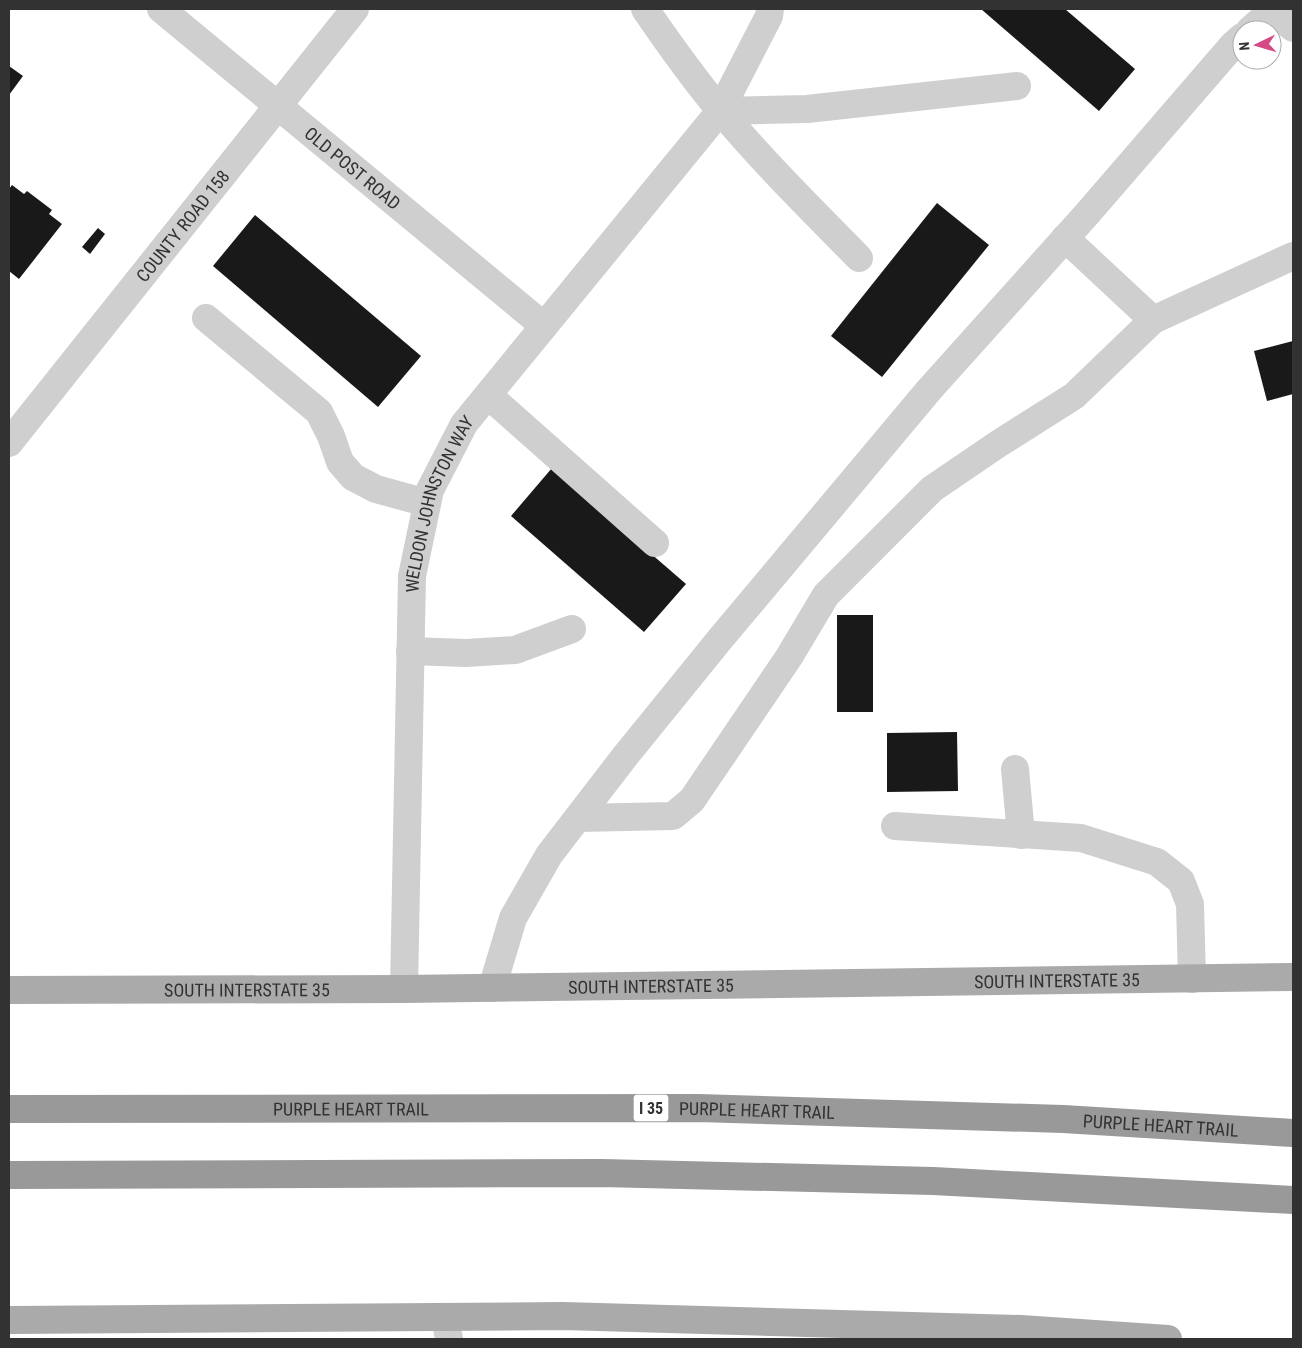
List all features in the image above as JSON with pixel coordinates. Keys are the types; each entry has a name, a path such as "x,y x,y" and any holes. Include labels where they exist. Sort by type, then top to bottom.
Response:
{"highway":[{"name":"PURPLE HEART TRAIL","path":"9,1109 698,1108 1063,1119 1293,1133"},
{"path":"9,1175 612,1174 933,1181 1293,1200"}],"main road":[{"name":"SOUTH INTERSTATE 35","path":"9,990 404,989 1293,978"},
{"path":"9,1320 447,1328 563,1316 1001,1328 1168,1339"}],"street":[{"name":"OLD POST ROAD","path":"161,9 544,326"},
{"name":"COUNTY ROAD 158","path":"9,443 355,9"},
{"path":"645,9 720,111 789,187 859,258"},
{"name":"WELDON JOHNSTON WAY","path":"404,989 412,576 430,490 464,424 720,111 770,16 770,9"},
{"path":"1261,20 1272,10 1293,28"},
{"path":"492,988 512,918 549,855 578,818 721,638 929,390 1066,238 1232,46"},
{"path":"720,111 807,110 1017,86"},
{"path":"1066,238 1153,320"},
{"path":"578,818 673,816 692,800 731,744 789,657 826,595 932,490 998,444 1074,396 1153,320 1293,256"},
{"path":"206,318 319,412 331,436 340,462 353,477 376,489 427,503"},
{"path":"488,394 655,543"},
{"path":"410,651 466,653 515,650 572,629"},
{"path":"1015,769 1021,835"},
{"path":"895,826 1080,838 1157,862 1181,881 1190,904 1192,979"}],"building":[{"path":"981,9 1065,9 1135,69 1099,111"},
{"path":"9,66 23,76 9,95"},
{"path":"12,185 24,194 27,191 52,210 49,214 62,224 19,279 9,271 9,189"},
{"path":"937,203 989,245 882,377 831,336"},
{"path":"255,215 421,356 378,407 213,266"},
{"path":"98,228 105,234 90,254 82,247"},
{"path":"1293,341 1293,394 1267,401 1254,351"},
{"path":"552,468 686,584 644,632 511,516"},
{"path":"837,615 873,615 873,712 837,712"},
{"path":"957,732 958,791 887,792 887,733"}]}
